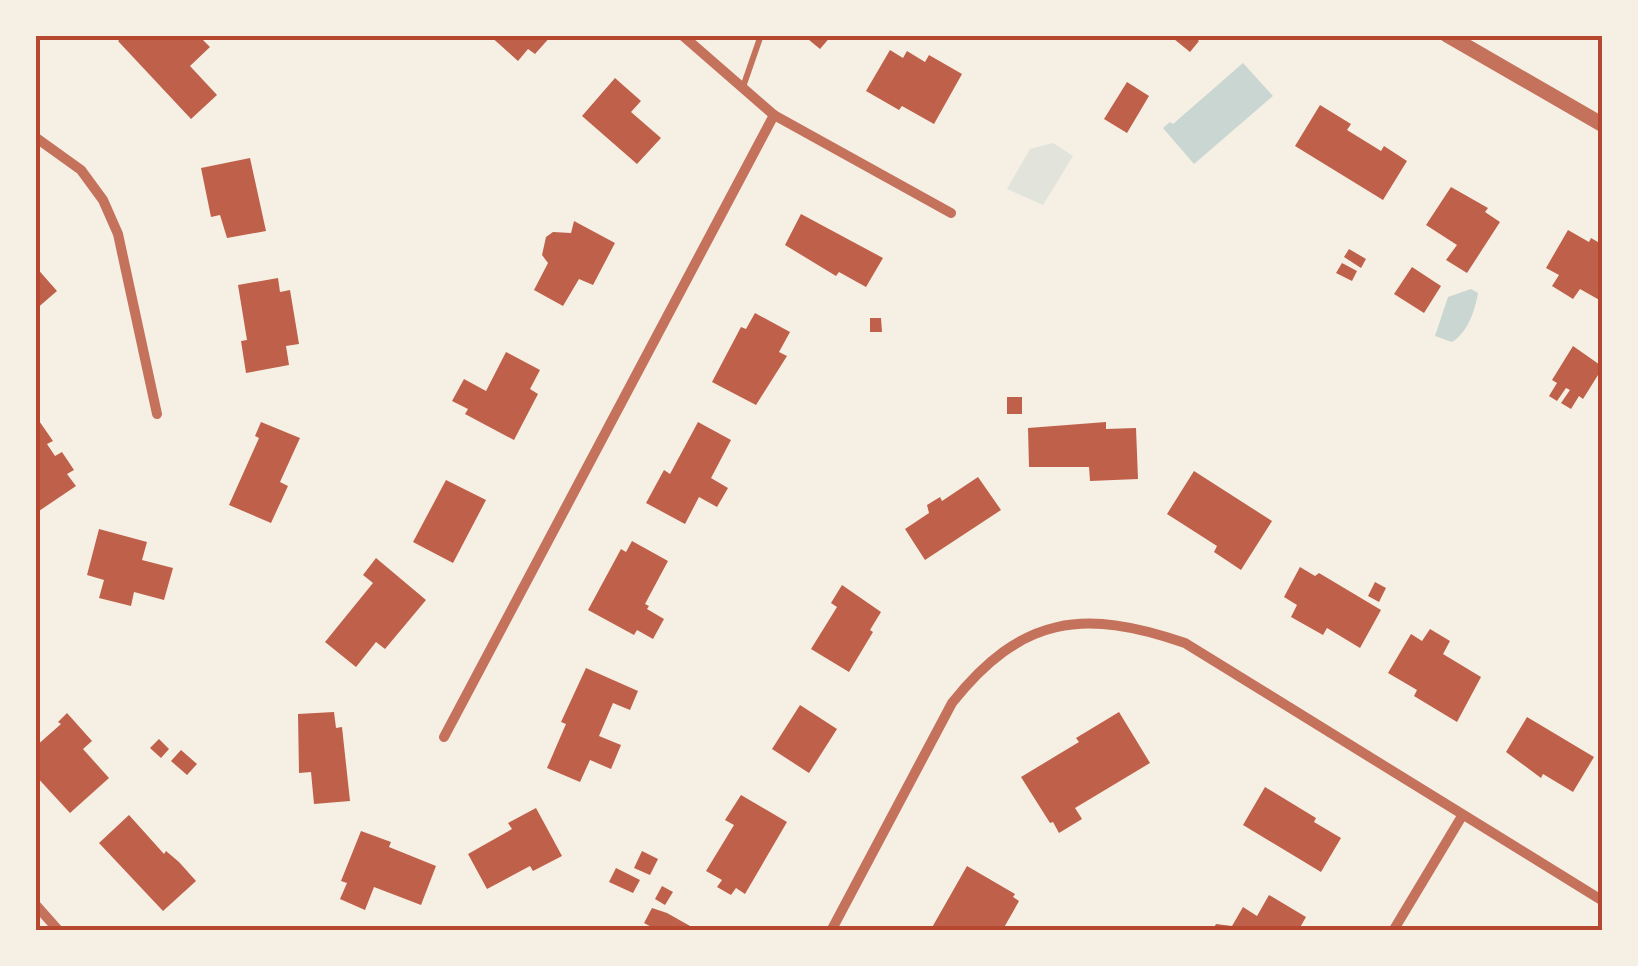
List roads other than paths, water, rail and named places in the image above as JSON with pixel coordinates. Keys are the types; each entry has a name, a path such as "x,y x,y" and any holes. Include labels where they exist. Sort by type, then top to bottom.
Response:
{"street":[{"path":"682,35 774,114 951,214"},
{"path":"1447,35 1603,125"},
{"path":"444,737 774,114"},
{"path":"35,137 80,170 103,200 118,234 157,414"},
{"path":"831,931 952,703 994,657 1017,641 1066,625 1108,622 1141,628 1185,644 1603,901"},
{"path":"1393,931 1462,816"},
{"path":"35,904 60,931"}],"lane":[{"path":"743,88 761,35"}]}
